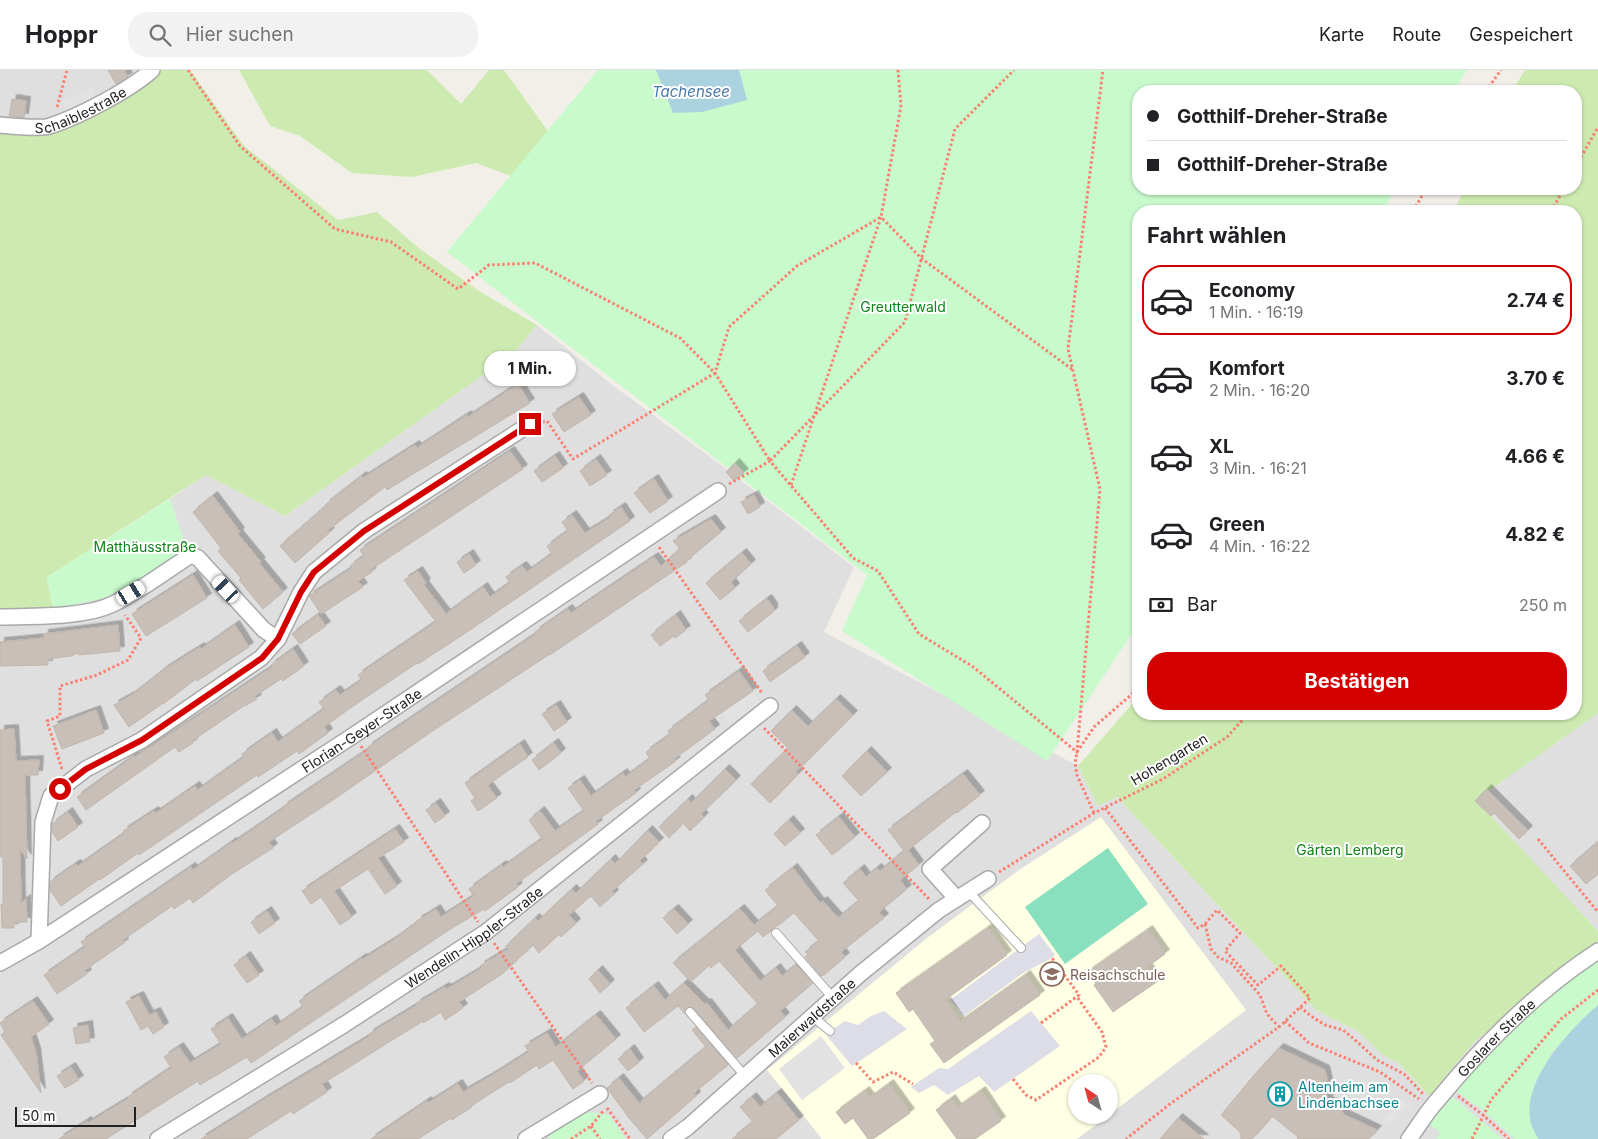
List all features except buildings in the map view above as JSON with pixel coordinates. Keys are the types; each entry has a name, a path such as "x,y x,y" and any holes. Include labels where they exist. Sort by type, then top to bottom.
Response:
{"street":[{"name":"Schaiblestraße","path":"0,125 49,126 91,108 144,77 152,70"},
{"path":"39,941 43,822 51,796 86,769 142,740 262,658 278,639 301,592 314,572 364,531 530,424"},
{"name":"Florian-Geyer-Straße","path":"0,963 39,941 346,740 718,491"},
{"path":"0,617 81,613 112,604 191,555 198,558 264,630 278,639"},
{"name":"Wendelin-Hippler-Straße","path":"158,1139 345,1024 486,932 770,706"},
{"path":"962,894 930,869 982,823"},
{"name":"Maierwaldstraße","path":"671,1139 688,1127 860,974 939,910 988,879"},
{"name":"Goslarer Straße","path":"1409,1139 1434,1103 1504,1027 1576,965 1598,951"},
{"path":"534,1137 600,1095"}],"lane":[{"path":"962,894 1021,948"},
{"path":"776,933 832,998"},
{"path":"690,1012 744,1076"},
{"path":"812,1016 830,1031"}],"path":[{"path":"62,121 56,111 67,70"},
{"path":"188,70 240,146 334,229 391,242 458,290 489,265 535,263 680,338 715,373 770,461 791,486 853,558 878,571 919,634 972,666 1077,752"},
{"path":"791,486 881,217 901,106 898,70"},
{"path":"718,491 770,461 905,322 955,129 1014,70"},
{"path":"1094,814 1077,775 1075,764 1100,490 1068,349 1104,70"},
{"path":"1490,85 1501,70"},
{"path":"1582,155 1598,127"},
{"path":"530,424 547,421 573,459 715,373 729,327 796,266 881,217"},
{"path":"881,217 921,258 1073,370"},
{"path":"651,535 752,677"},
{"path":"68,783 47,722 60,716 60,686 97,676 128,660 135,649 140,638 117,602"},
{"path":"1077,752 1094,727 1132,694"},
{"name":"Hohengarten","path":"988,879 1094,814 1163,779 1227,738 1243,720"},
{"path":"775,739 939,910"},
{"path":"362,747 478,921"},
{"path":"1105,808 1198,928 1205,924 1218,910 1240,933 1225,951 1258,985 1281,966 1310,998 1278,1027 1170,1104 1126,1139"},
{"path":"1538,838 1598,912"},
{"path":"1205,924 1211,948 1218,957 1231,963 1260,995 1267,1014 1278,1027"},
{"path":"496,945 630,1139"},
{"path":"1041,1023 1079,995 1052,958"},
{"path":"1472,1139 1491,1100 1560,1019 1598,990"},
{"path":"1013,1079 1026,1095 1036,1100 1099,1058 1106,1047 1102,1032 1076,997"},
{"path":"1300,1007 1325,1025 1343,1030 1377,1060 1404,1074 1420,1092 1434,1103"},
{"path":"1285,1021 1310,1043 1380,1072 1410,1092"},
{"path":"856,1063 873,1082 893,1072 914,1084"},
{"path":"1447,1089 1483,1115 1509,1139"},
{"path":"571,1139 591,1126 600,1095"},
{"path":"591,1126 600,1139"}],"shaded area":[{"path":"0,70 144,70 49,127 0,125"},
{"path":"92,87 97,98 68,112 62,101"},
{"path":"537,325 611,384 854,567 824,632 1078,766 1098,806 1117,797 1316,1010 1359,1032 1383,1055 1399,1063 1429,1096 1475,1041 1598,943 1598,1139 0,1139 0,612 53,609 187,549 170,499 206,475 285,516 514,353"},
{"path":"753,692 760,703 729,725 722,714"},
{"path":"1598,713 1598,931 1475,800"},
{"name":"Reisachschule","path":"1101,817 1246,1010 1118,1108 1118,1074 1068,1074 1068,1124 1097,1124 1077,1139 822,1139 767,1070 927,938 1019,870"},
{"path":"1039,934 1055,955 1023,973 964,1016 950,1000"},
{"path":"884,1011 907,1029 852,1066 827,1036 830,1031 845,1021 858,1025 871,1016"},
{"path":"1031,1011 1060,1046 994,1092 979,1076 948,1095 934,1085 919,1093 911,1087 939,1068 948,1069"},
{"path":"821,1036 845,1068 802,1100 779,1069"},
{"path":"1404,1099 1414,1108 1404,1110 1390,1125 1383,1119"}],"green space":[{"path":"159,70 190,70 244,146 338,220 377,212 420,249 479,291 537,325 514,353 285,516 206,475 47,577 53,609 0,612 0,125 49,127"},
{"path":"239,70 427,70 461,104 489,70 504,70 568,159 564,196 476,163 412,177 352,173 300,136 270,126"},
{"name":"Greutterwald","path":"598,70 1467,70 1458,85 1132,85 1132,195 1392,195 1386,205 1132,205 1132,634 1047,761 842,631 867,575 447,252"},
{"name":"Gärten Lemberg","path":"1525,70 1598,70 1598,713 1476,800 1598,931 1598,943 1475,1041 1429,1096 1399,1063 1383,1055 1359,1032 1316,1010 1117,797 1098,806 1078,766 1132,704 1132,720 1582,720 1582,205 1457,205 1461,195 1582,195 1582,85 1516,85"},
{"name":"Matthäusstraße","path":"170,499 187,550 114,596 53,609 47,577"},
{"path":"1108,848 1148,904 1065,964 1025,907"},
{"path":"1598,957 1598,1005 1551,1054 1530,1123 1539,1139 1515,1139 1481,1109 1453,1089 1507,1031"},
{"path":"1448,1093 1503,1139 1436,1139 1440,1133 1429,1123"},
{"path":"580,1111 609,1115 626,1139 549,1139 554,1127"}],"water":[{"name":"Tachensee","path":"656,70 739,70 747,100 702,112 673,113"},
{"path":"1598,1005 1598,1139 1539,1139 1531,1122 1530,1104 1535,1085 1544,1066 1557,1048 1571,1031"}],"place":[{"name":"Reisachschule","path":"1052,974"},
{"name":"Altenheim am Lindenbachsee","path":"1280,1094"}],"route":[{"path":"60,789 86,769 142,740 262,658 278,639 301,592 314,572 364,531 530,424"}]}
